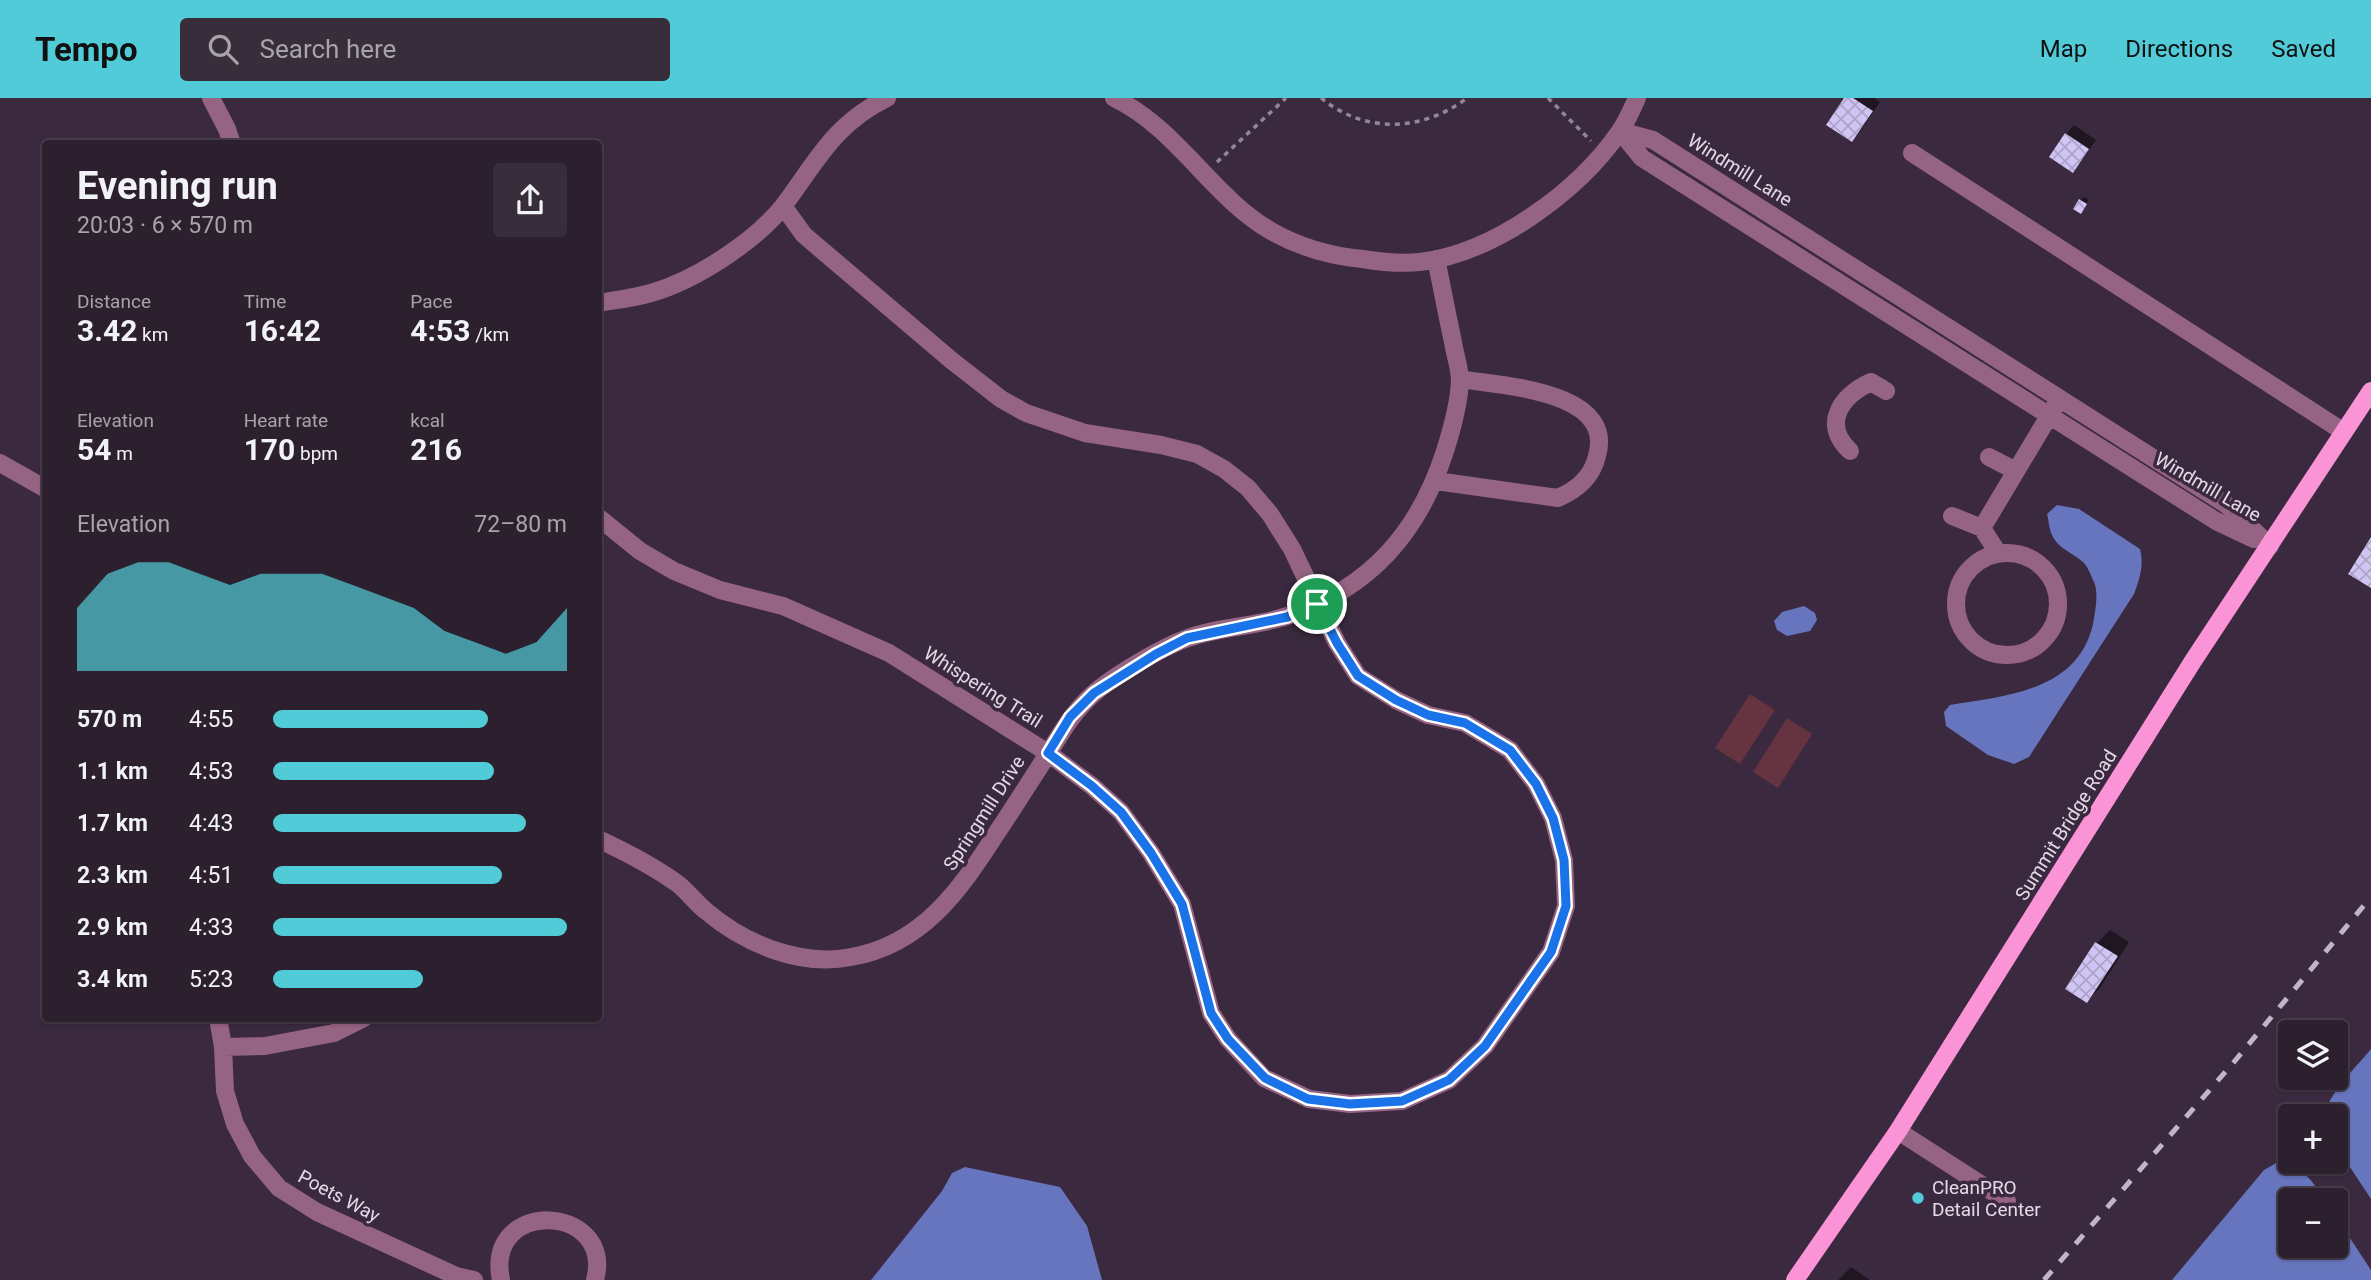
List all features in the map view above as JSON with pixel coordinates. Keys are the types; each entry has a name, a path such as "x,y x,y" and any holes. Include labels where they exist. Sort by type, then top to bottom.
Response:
{"main road":[{"name":"Summit Bridge Road","path":"1795,1280 1898,1131 2193,662 2371,391"}],"street":[{"path":"211,98 231,140"},
{"path":"602,302 652,293 684,280 726,255 761,229 783,206 824,148 851,121 887,98"},
{"path":"1114,98 1155,124 1241,210 1272,232 1307,248 1342,257 1388,262 1436,259 1490,240 1535,216 1602,152 1620,131 1637,98"},
{"name":"Windmill Lane","path":"1620,131 1653,140 2227,505 2270,546"},
{"name":"Windmill Lane","path":"1620,131 1642,158 2216,521 2270,546"},
{"path":"1912,153 2344,432"},
{"name":"Whispering Trail","path":"602,520 640,551 674,570 720,590 783,606 889,653 1048,753 1092,786 1121,812 1151,853 1182,904 1211,1013 1228,1039 1265,1078 1308,1099 1350,1104 1402,1101 1449,1080 1485,1046 1551,952 1566,906 1564,860 1556,829 1536,784 1510,750 1465,723 1428,715 1396,700 1358,676 1337,643 1292,549 1270,514 1248,488 1224,469 1197,454 1056,425 1001,399 804,235 783,206"},
{"name":"Springmill Drive","path":"602,841 654,868 682,887 733,932 773,950 814,960 852,957 882,947 915,931 940,910 963,884 1070,717 1094,693 1187,638 1287,617 1317,604 1352,586 1387,556 1415,519 1436,481 1452,428 1460,379 1436,259"},
{"path":"1436,481 1558,498 1586,481 1595,466 1599,451 1599,438 1593,425 1586,412 1574,404 1560,397 1460,379"},
{"path":"1850,451 1839,441 1835,432 1839,409 1860,387 1871,382 1886,391"},
{"path":"1982,528 2060,399"},
{"path":"1989,457 2017,471"},
{"path":"0,463 42,487"},
{"path":"1952,516 1982,528 1998,553"},
{"path":"1998,553 2016,553 2032,559 2043,568 2056,591 2058,607 2053,626 2044,639 2031,649 2012,655 1988,651 1967,637 1958,620 1955,599 1964,575 1976,562 1998,553"},
{"name":"Poets Way","path":"219,1022 225,1091 235,1124 252,1157 279,1188 317,1212 456,1276 474,1280"},
{"path":"223,1046 265,1046 334,1033 357,1022"},
{"path":"1898,1131 2007,1201"},
{"path":"501,1280 501,1252 511,1235 538,1219 556,1219 575,1226 591,1245 597,1261 595,1280"}],"path":[{"path":"1205,173 1286,98"},
{"path":"1321,98 1334,109 1388,126 1423,120 1467,98"},
{"path":"1548,98 1602,152"}],"shaded area":[{"path":"1750,694 1775,710 1740,764 1715,748"},
{"path":"1787,718 1812,734 1778,788 1753,772"}],"water":[{"path":"2057,505 2079,509 2140,549 2141,572 2134,594 2029,757 2014,764 1988,755 1946,726 1944,712 1950,705 1994,698 2037,686 2056,677 2072,664 2085,646 2093,624 2095,586 2085,565 2058,544 2052,535 2047,514"},
{"path":"1804,606 1815,613 1817,620 1810,631 1787,636 1777,630 1774,621 1782,612"},
{"path":"2371,1049 2371,1199 2348,1164 2348,1104 2329,1104 2337,1090 2348,1090 2348,1076"},
{"path":"2278,1162 2278,1174 2303,1174 2316,1188 2278,1188 2278,1258 2348,1258 2348,1235 2371,1270 2371,1280 2172,1280 2264,1170"},
{"path":"965,1167 1060,1187 1087,1226 1102,1280 871,1280 942,1191 952,1173"}],"building":[{"path":"1844,98 1853,98 1873,111 1852,142 1826,125"},
{"path":"2065,133 2089,149 2073,173 2049,157"},
{"path":"2079,199 2087,204 2081,214 2073,209"},
{"path":"2371,537 2371,588 2348,574"},
{"path":"2095,942 2118,956 2087,1003 2065,989"}],"railway":[{"path":"2044,1280 2234,1062 2371,897"}],"place":[{"name":"CleanPRO Detail Center","path":"1918,1198"}],"route":[{"path":"1317,604 1358,676 1396,700 1428,715 1465,723 1510,750 1536,784 1553,818 1564,860 1566,906 1551,952 1485,1046 1449,1080 1402,1101 1350,1104 1308,1099 1265,1078 1228,1039 1211,1013 1182,904 1151,853 1121,812 1048,753 1070,717 1094,693 1156,654 1187,638 1287,617 1317,604"}]}
